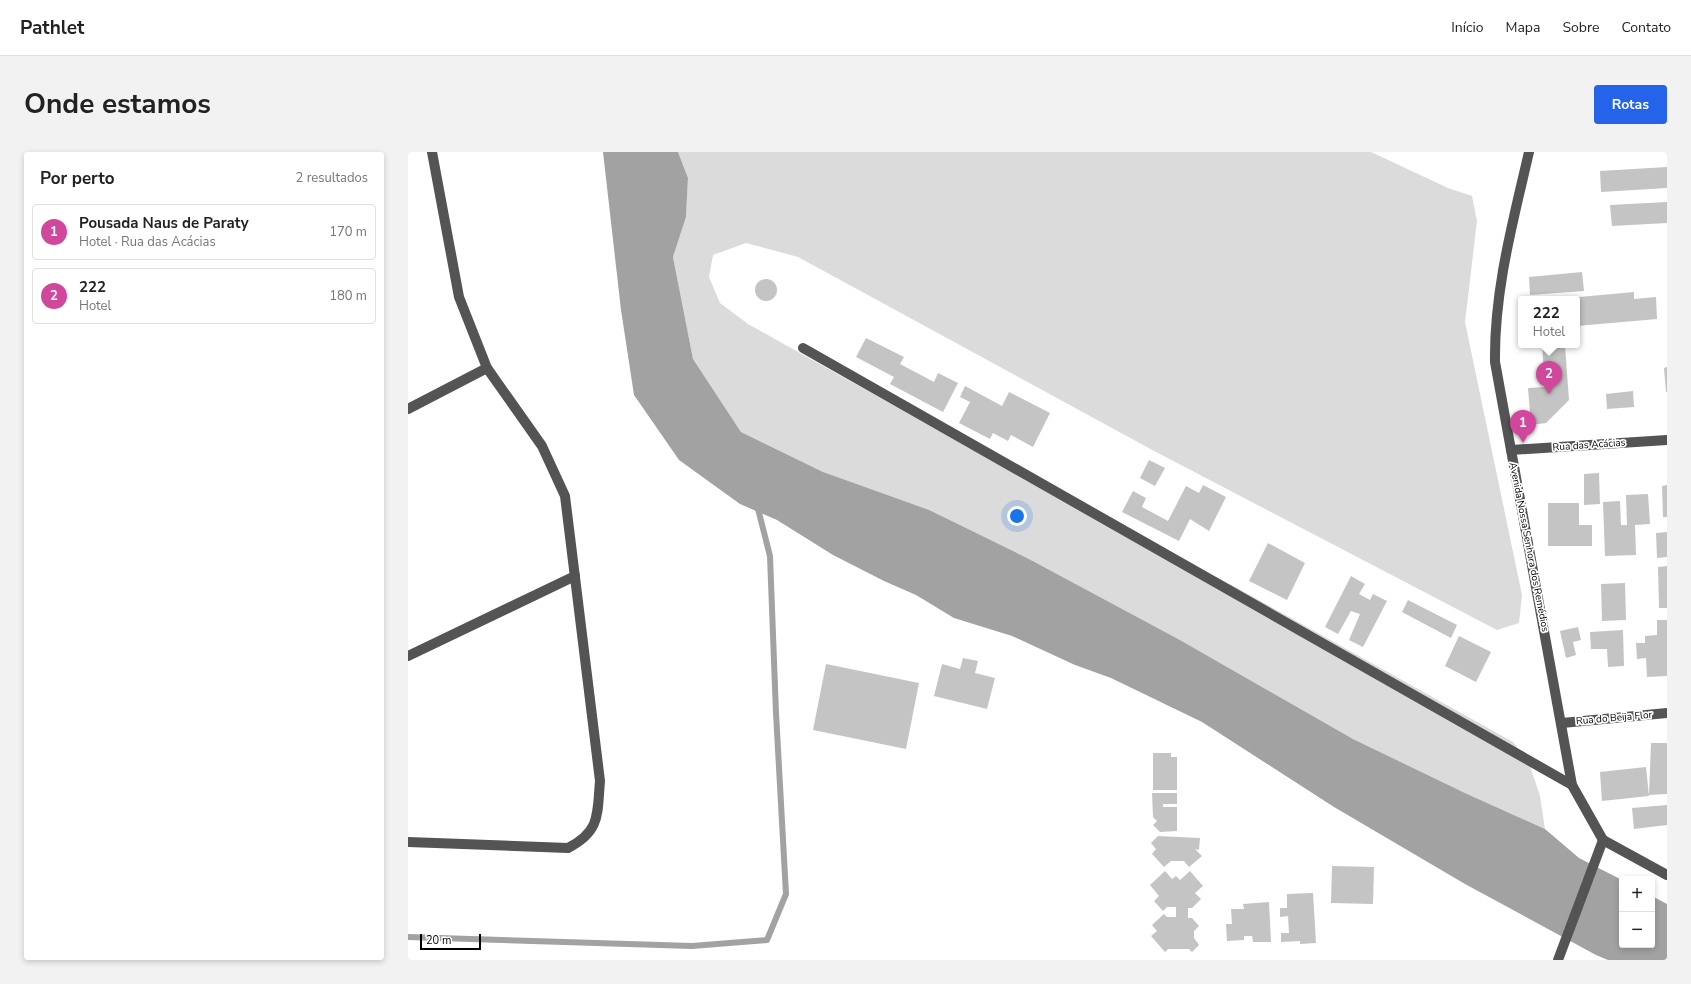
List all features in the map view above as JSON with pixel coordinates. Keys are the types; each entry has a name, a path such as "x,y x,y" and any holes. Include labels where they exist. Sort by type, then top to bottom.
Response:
{"street":[{"path":"408,842 568,848 581,842 596,824 600,781 565,496 542,446 487,368 460,297 432,152"},
{"name":"Avenida Nossa Senhora dos Remédios","path":"1529,152 1503,265 1495,333 1496,362 1572,785 1603,840"},
{"path":"803,348 1572,785"},
{"path":"408,409 487,368"},
{"name":"Rua das Acácias","path":"1511,450 1667,440"},
{"path":"408,656 575,576"},
{"name":"Rua do Beija Flor","path":"1562,723 1667,713"},
{"path":"1558,960 1603,840 1667,875"}],"shaded area":[{"path":"603,152 678,152 688,178 686,217 673,257 693,359 741,432 823,472 929,510 1029,559 1180,640 1353,739 1465,793 1545,829 1579,858 1619,878 1619,948 1655,948 1655,898 1667,904 1667,960 1608,960 1596,955 1465,884 1334,807 1202,722 1111,678 1075,665 1012,636 954,618 916,595 884,581 833,555 777,520 740,504 679,460 634,395 621,310"},
{"path":"678,152 1371,152 1448,188 1472,196 1477,221 1465,322 1522,595 1519,623 1497,630 1156,452 798,257 746,243 713,255 709,277 720,303 748,324 1025,479 1239,589 1513,742 1529,763 1540,796 1545,829 1465,793 1353,739 1180,640 1029,559 823,472 741,432 693,359 673,257 686,217 688,178"}],"building":[{"path":"1667,167 1667,188 1601,192 1600,171"},
{"path":"1667,202 1667,223 1612,226 1610,205"},
{"path":"1582,272 1584,291 1530,295 1529,277"},
{"path":"766,279 774,282 777,290 774,298 766,301 758,298 755,290 758,282"},
{"path":"1634,292 1634,299 1656,297 1657,319 1580,326 1580,297"},
{"path":"866,338 904,357 900,364 934,382 938,373 958,383 943,412 890,384 894,377 856,357"},
{"path":"1542,348 1565,348 1569,400 1546,423 1531,425 1528,388 1545,387"},
{"path":"1667,367 1667,392 1666,392 1664,368"},
{"path":"965,386 1002,406 1009,392 1050,413 1033,447 1011,435 1008,441 993,433 990,439 959,423 970,402 960,397"},
{"path":"1633,391 1634,407 1607,409 1606,394"},
{"path":"1149,460 1165,468 1155,486 1140,478"},
{"path":"1599,473 1600,504 1584,505 1584,474"},
{"path":"1203,485 1226,497 1209,531 1190,519 1179,541 1122,512 1133,491 1146,498 1142,507 1168,521 1186,486 1199,493"},
{"path":"1667,485 1667,517 1663,517 1662,486"},
{"path":"1648,494 1650,524 1635,525 1636,555 1605,556 1603,502 1620,501 1621,525 1627,525 1626,495"},
{"path":"1548,503 1579,503 1579,525 1592,525 1592,546 1548,546"},
{"path":"1667,532 1667,557 1657,558 1656,533"},
{"path":"1268,543 1305,563 1287,600 1249,581"},
{"path":"1667,566 1667,608 1659,608 1658,567"},
{"path":"1351,576 1365,584 1359,594 1370,600 1373,594 1387,601 1363,647 1349,640 1360,614 1351,611 1338,634 1325,627"},
{"path":"1625,583 1626,620 1602,621 1601,584"},
{"path":"1408,600 1457,625 1451,638 1402,612"},
{"path":"1657,620 1667,620 1667,676 1647,677 1646,658 1637,659 1636,643 1645,643 1645,636 1657,635"},
{"path":"1578,627 1581,640 1573,642 1576,655 1566,658 1560,631"},
{"path":"1623,630 1624,666 1608,667 1607,649 1591,649 1590,632"},
{"path":"1459,636 1491,652 1476,682 1445,666"},
{"path":"963,658 978,661 975,673 995,678 987,709 934,696 942,664 960,669"},
{"path":"826,664 919,683 906,749 813,730"},
{"path":"1651,743 1667,743 1667,794 1649,795"},
{"path":"1153,753 1171,753 1171,757 1177,757 1177,790 1153,790"},
{"path":"1646,767 1649,796 1602,801 1600,772"},
{"path":"1152,793 1177,793 1177,804 1163,804 1163,807 1177,807 1177,831 1160,832 1153,825 1157,821 1153,817"},
{"path":"1667,805 1667,825 1634,829 1632,808"},
{"path":"1158,836 1200,838 1199,850 1195,849 1202,856 1189,867 1184,861 1171,861 1164,867 1152,854 1156,849 1151,843"},
{"path":"1332,866 1374,867 1373,904 1331,903"},
{"path":"1165,871 1172,879 1176,876 1180,880 1190,871 1203,886 1195,893 1201,899 1192,908 1188,908 1188,918 1192,918 1199,926 1194,931 1194,938 1199,945 1192,952 1189,949 1168,949 1165,952 1151,936 1157,931 1152,925 1164,914 1167,917 1176,917 1176,907 1167,907 1163,911 1154,901 1159,896 1150,885"},
{"path":"1313,893 1316,943 1300,944 1300,941 1281,942 1281,933 1289,933 1288,916 1280,917 1280,908 1287,908 1287,894"},
{"path":"1269,902 1271,942 1253,942 1252,936 1244,936 1244,940 1227,941 1226,924 1232,924 1231,909 1244,909 1243,904"}],"waterway":[{"path":"408,937 692,946 767,940 786,894 776,713 770,556 757,505"}],"place":[{"name":"222","path":"1549,394"},
{"name":"Pousada Naus de Paraty","path":"1523,443"}]}
